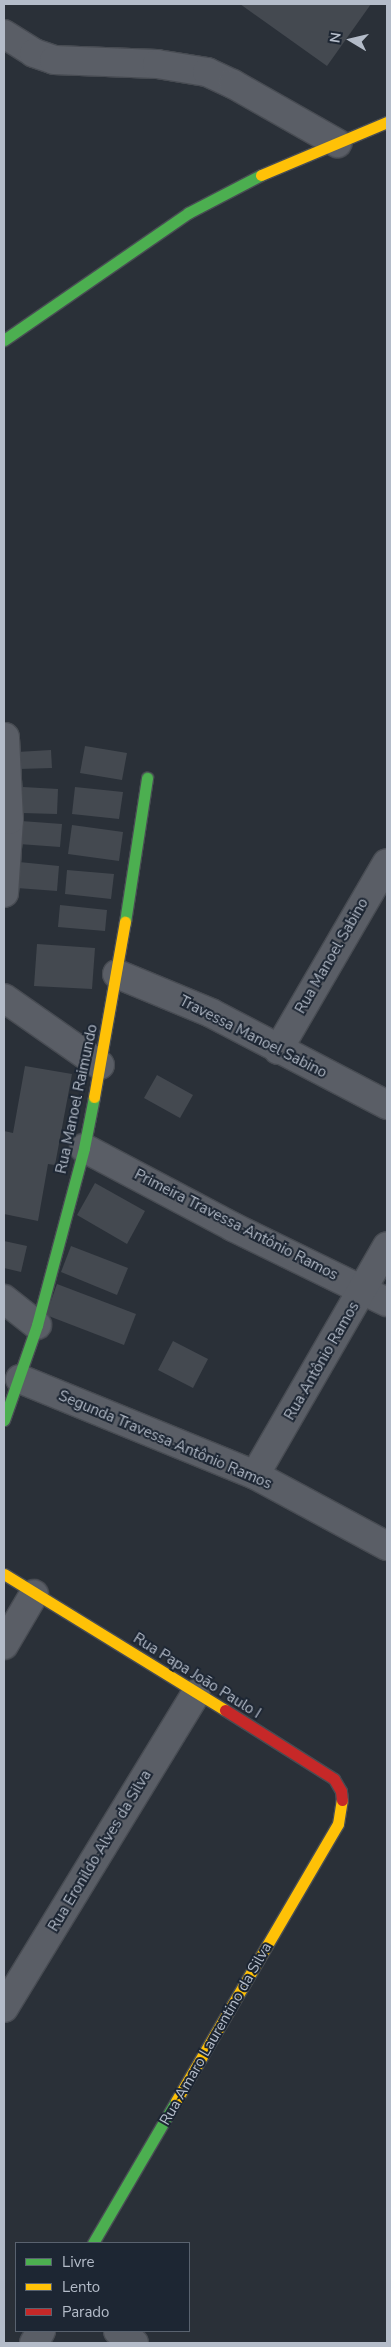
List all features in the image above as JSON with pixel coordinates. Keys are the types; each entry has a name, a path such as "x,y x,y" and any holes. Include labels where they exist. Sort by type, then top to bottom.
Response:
{"street":[{"path":"4,34 34,53 54,60 158,64 207,72 233,84 337,143"},
{"path":"4,340 188,214 263,174 387,122"},
{"path":"4,893 9,820 5,737"},
{"name":"Rua Manoel Raimundo","path":"4,1420 20,1379 36,1325 84,1148 117,974 147,778"},
{"name":"Rua Manoel Sabino","path":"278,1050 387,863"},
{"name":"Travessa Manoel Sabino","path":"117,974 210,1012 278,1050 387,1105"},
{"path":"4,998 100,1065"},
{"name":"Primeira Travessa Antônio Ramos","path":"84,1148 233,1227 364,1289 387,1302"},
{"name":"Rua Antônio Ramos","path":"255,1476 387,1246"},
{"path":"4,1300 36,1325"},
{"name":"Segunda Travessa Antônio Ramos","path":"20,1379 255,1476 387,1546"},
{"name":"Rua Papa João Paulo I","path":"4,1574 334,1779 341,1791 342,1807 338,1824"},
{"path":"4,1645 34,1594"},
{"name":"Rua Eronildo Alves da Silva","path":"4,2008 196,1694"},
{"name":"Rua Amaro Laurentino da Silva","path":"94,2242 338,1824"},
{"path":"34,2343 40,2332"},
{"path":"119,2332 134,2343"}],"building":[{"path":"240,4 371,4 327,66"},
{"path":"85,746 127,753 122,780 80,773"},
{"path":"51,750 52,768 19,769 17,752"},
{"path":"23,787 58,789 57,814 22,813"},
{"path":"75,787 123,792 119,819 72,814"},
{"path":"21,821 62,824 60,847 19,844"},
{"path":"72,825 123,832 119,861 68,854"},
{"path":"19,862 59,866 57,891 17,888"},
{"path":"67,870 114,874 111,899 65,894"},
{"path":"60,905 107,910 105,931 58,927"},
{"path":"37,944 95,948 92,989 34,986"},
{"path":"25,1066 72,1074 55,1165 48,1164 38,1221 4,1214 4,1131 13,1133"},
{"path":"157,1075 193,1095 180,1118 144,1098"},
{"path":"95,1183 145,1211 127,1244 77,1215"},
{"path":"4,1241 27,1246 21,1272 4,1268"},
{"path":"71,1246 128,1268 117,1295 61,1272"},
{"path":"57,1284 136,1314 124,1345 46,1315"},
{"path":"173,1341 208,1359 193,1388 158,1370"}],"traffic: fast":[{"path":"4,340 188,213 261,175"},
{"path":"125,922 147,778"},
{"path":"4,1420 37,1325 84,1148 94,1097"},
{"path":"94,2242 176,2101"}],"traffic: slow":[{"path":"261,175 387,122"},
{"path":"94,1097 125,922"},
{"path":"4,1574 225,1710"},
{"path":"176,2101 338,1824 342,1800"}],"traffic: jam":[{"path":"225,1710 334,1779 341,1791 342,1800"}]}
